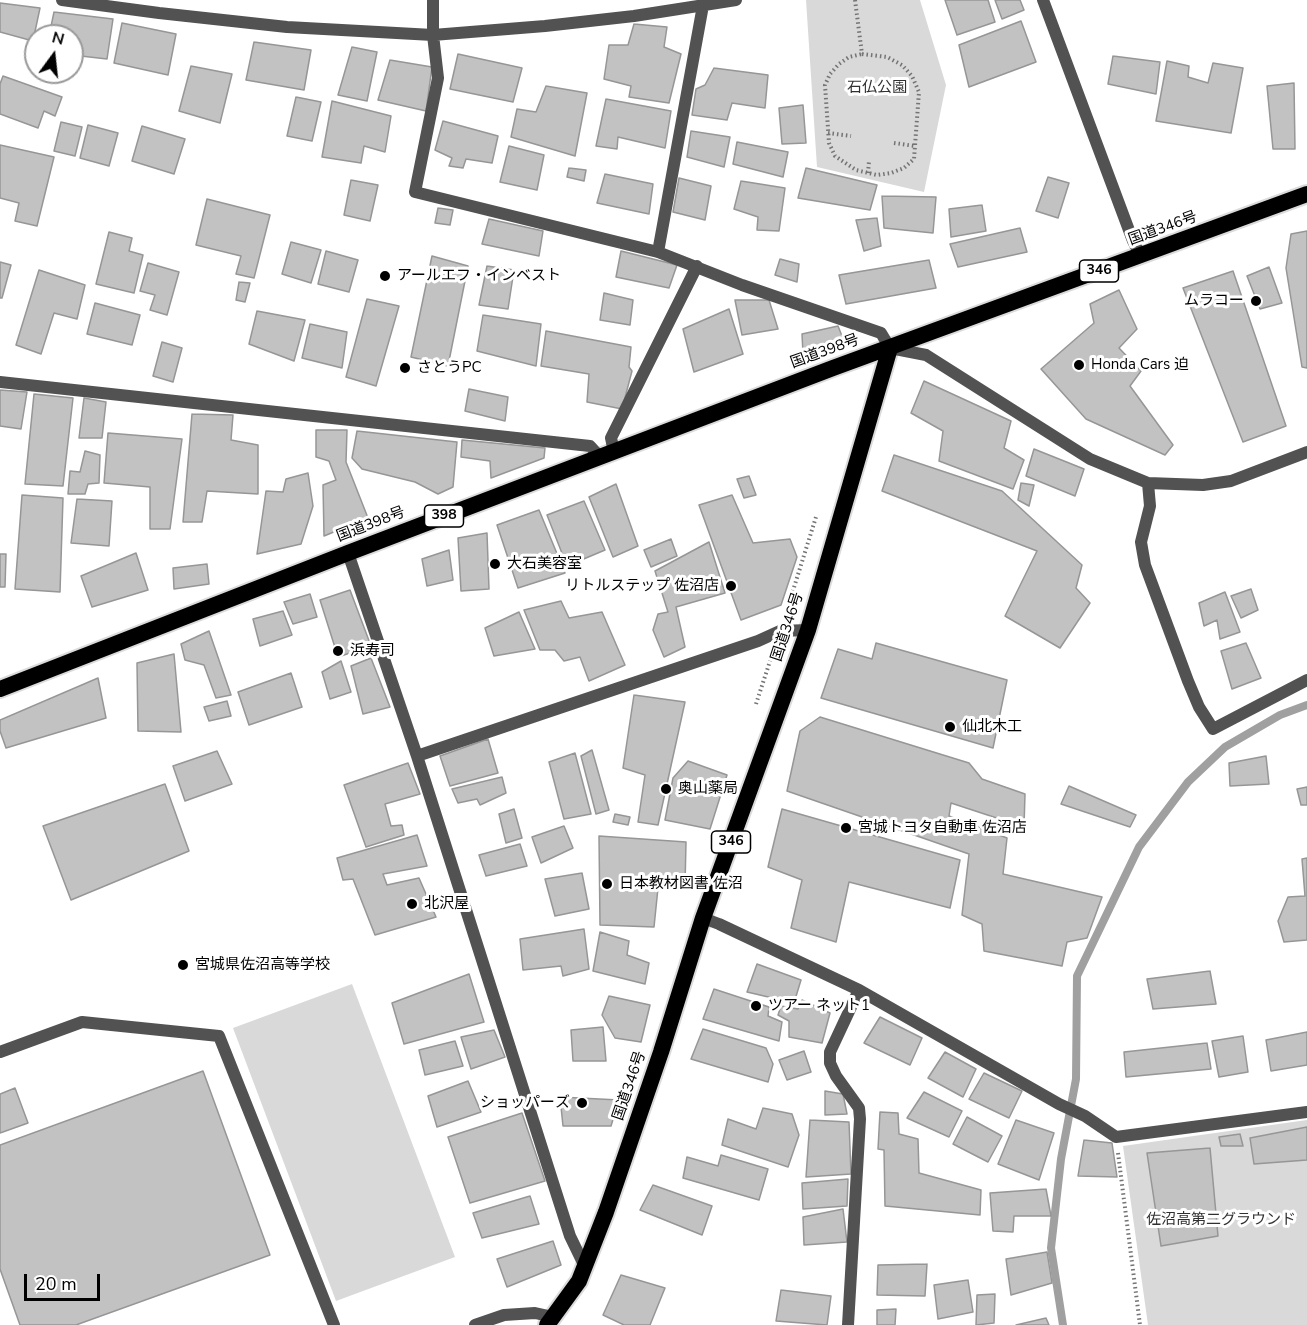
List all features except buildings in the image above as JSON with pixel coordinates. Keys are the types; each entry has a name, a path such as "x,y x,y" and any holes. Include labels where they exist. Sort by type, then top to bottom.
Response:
{"highway":[{"name":"国道346号","path":"550,1321 579,1281 585,1267 661,1052 703,918 808,630 890,348 1307,195"},
{"name":"国道398号","path":"0,688 348,553 890,348"}],"street":[{"path":"62,0 287,27 433,35 545,26 736,0"},
{"path":"433,0 433,35 438,78 415,192 658,252 742,285 880,333 890,348 926,354 1090,459 1148,483 1173,486 1231,481 1307,453"},
{"path":"1043,0 1133,241 1141,256"},
{"path":"658,252 703,3"},
{"path":"0,382 590,446 607,455 610,438 697,266"},
{"path":"1148,483 1150,506 1141,542 1145,565 1188,681 1199,707 1213,729 1307,680"},
{"path":"348,553 417,756 570,1236 585,1267"},
{"path":"417,756 758,641 780,631 808,630"},
{"path":"703,918 858,990 1059,1104 1085,1116 1116,1137 1307,1112"},
{"path":"848,1325 860,1119 859,1108 830,1064 830,1052 858,990"},
{"path":"0,1052 82,1022 219,1036 334,1325"},
{"path":"475,1325 504,1315 536,1313 550,1321"}],"path":[{"path":"855,0 862,54"},
{"path":"862,54 878,55 896,61 908,70 919,92 914,159 904,168 891,173 868,173 848,166 831,150 824,91 827,79 839,64 849,57 862,54"},
{"path":"828,133 851,136"},
{"path":"894,143 915,146"},
{"path":"868,173 869,161"},
{"path":"1116,1137 1140,1325"}],"green space":[{"name":"石仏公園","path":"806,0 920,0 946,85 924,192 817,167"},
{"path":"352,984 455,1257 336,1301 233,1028"},
{"name":"佐沼高第二グラウンド","path":"1307,1120 1307,1325 1148,1325 1123,1146"}],"waterway":[{"path":"1063,1325 1051,1248 1061,1159 1076,1079 1077,976 1139,847 1188,782 1225,747 1280,715 1307,705"}],"place":[{"name":"アールエフ・インベスト","path":"385,276"},
{"name":"ムラコー","path":"1256,301"},
{"name":"Honda Cars 迫","path":"1079,365"},
{"name":"さとうPC","path":"405,368"},
{"name":"大石美容室","path":"495,564"},
{"name":"リトルステップ 佐沼店","path":"731,586"},
{"name":"浜寿司","path":"338,651"},
{"name":"仙北木工","path":"950,727"},
{"name":"奥山薬局","path":"666,789"},
{"name":"宮城トヨタ自動車 佐沼店","path":"846,828"},
{"name":"日本教材図書 佐沼","path":"607,884"},
{"name":"北沢屋","path":"412,904"},
{"name":"宮城県佐沼高等学校","path":"183,965"},
{"name":"ツアー ネット1","path":"756,1006"},
{"name":"ショッパーズ","path":"582,1103"}]}
